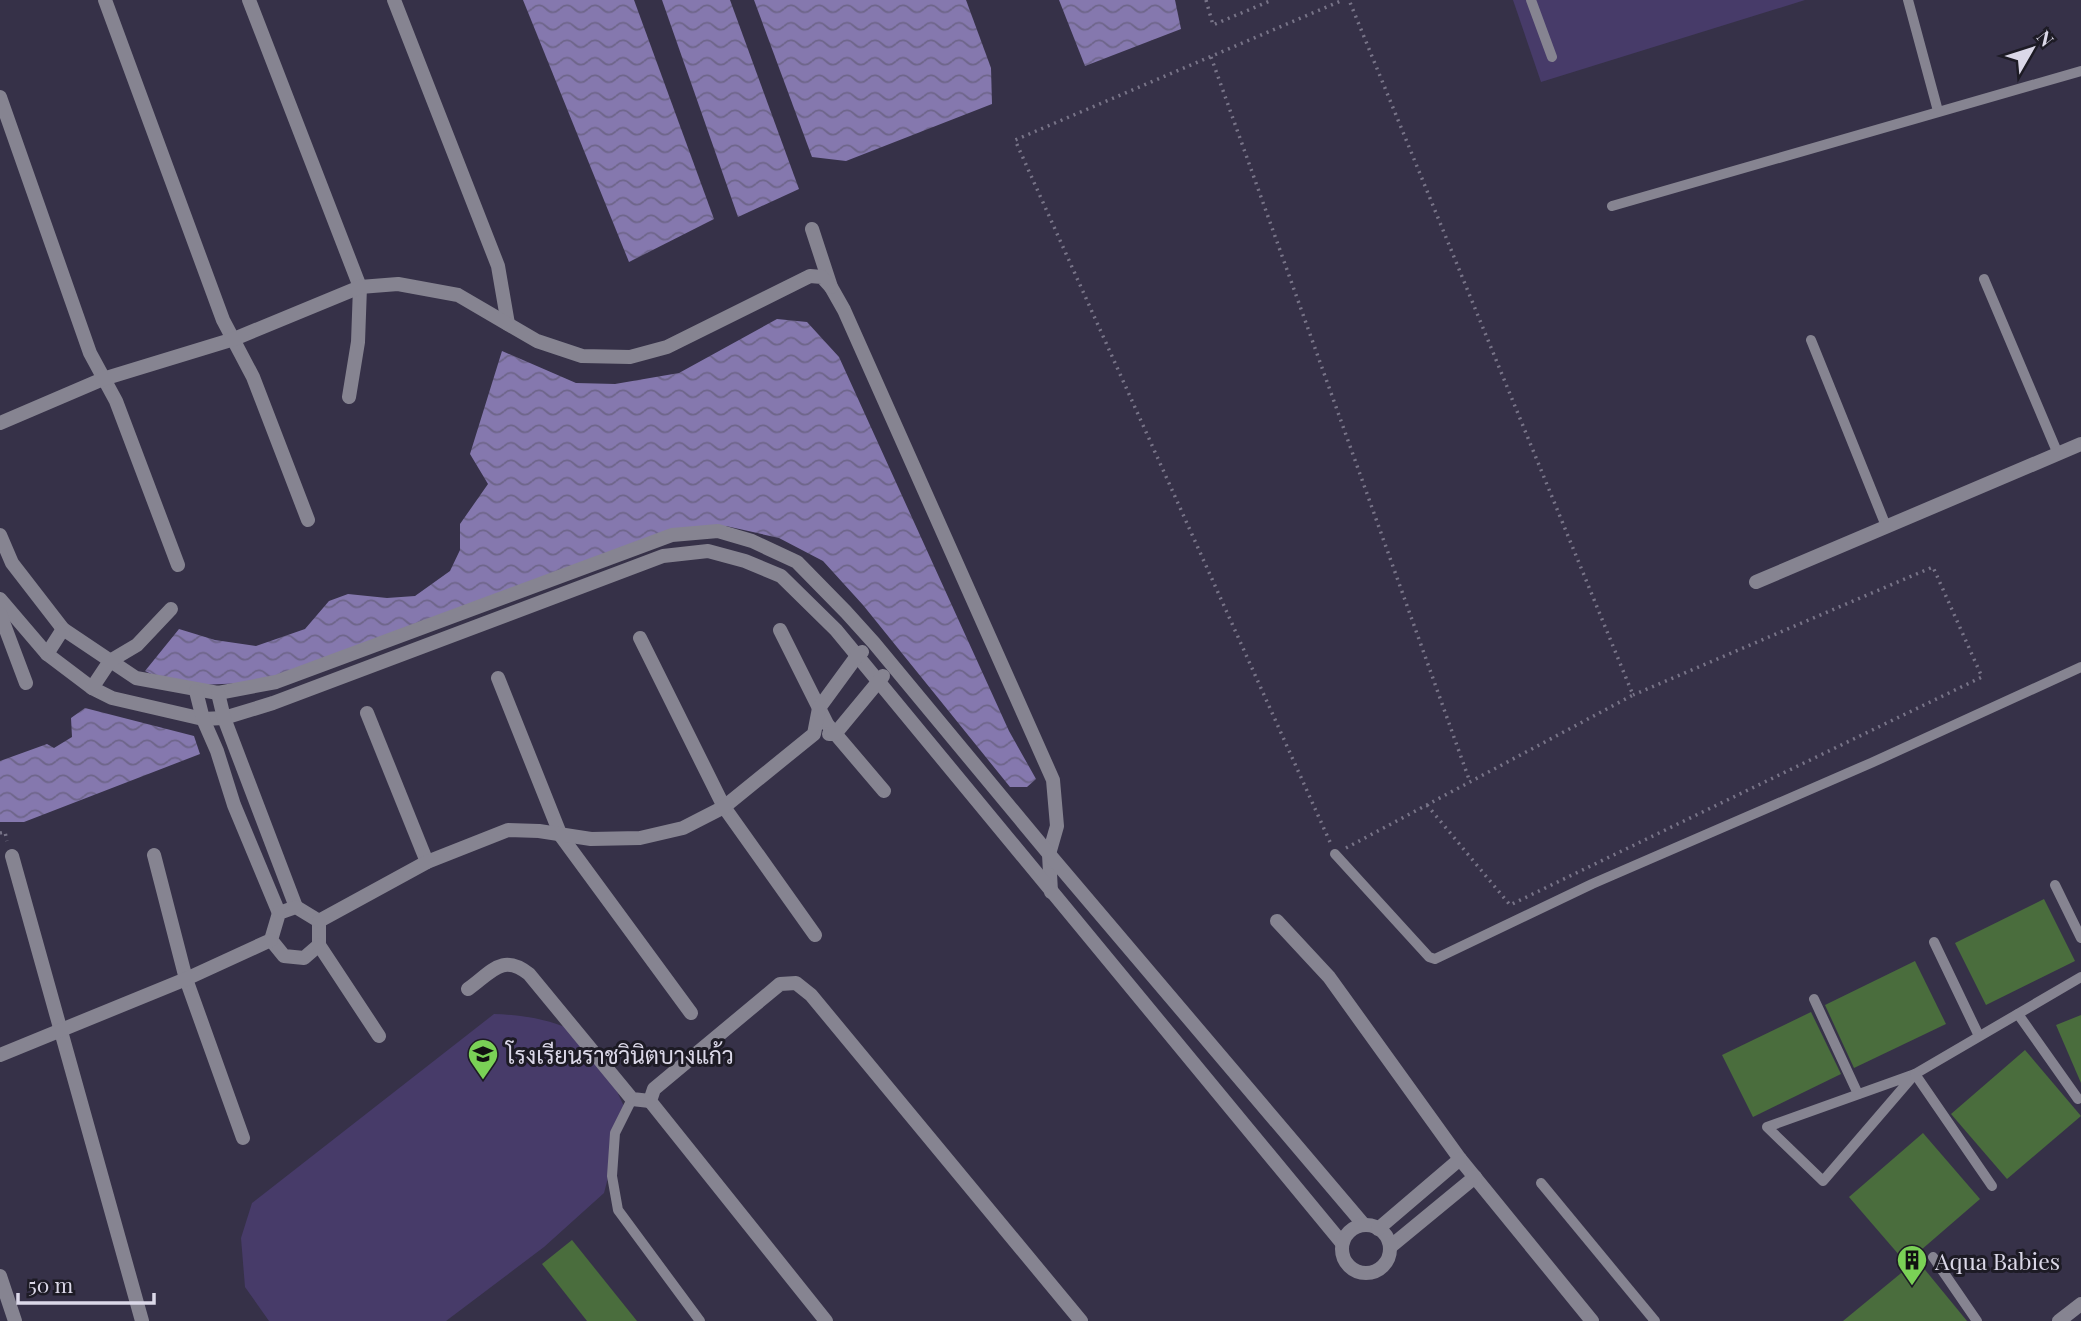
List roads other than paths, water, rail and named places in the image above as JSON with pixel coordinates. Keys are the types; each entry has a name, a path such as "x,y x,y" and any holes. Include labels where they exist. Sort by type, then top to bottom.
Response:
{"street":[{"path":"105,0 223,320 253,377 308,520"},
{"path":"249,0 360,287 358,342 348,397"},
{"path":"394,0 498,266 508,324"},
{"path":"0,97 90,353 116,401 178,565"},
{"path":"812,229 831,287 850,322 1053,780 1057,826 1049,854 1051,892"},
{"path":"0,423 103,379 234,339 360,287 398,284 458,295 537,341 582,356 630,357 667,347 810,276 822,277 831,287"},
{"path":"1756,582 2081,444"},
{"path":"0,535 12,563 63,629 136,678 218,693 276,682 672,535 718,531 752,541 797,562 852,617 1049,854 1371,1227 1386,1237 1390,1247 1389,1256 1384,1265 1368,1274 1359,1273 1344,1261 1342,1243 836,630 781,576 745,561 708,551 663,556 274,703 224,718 203,719 111,698 92,688 47,654 0,599"},
{"path":"492,601 502,617"},
{"path":"92,688 110,662 137,645 172,609"},
{"path":"0,614 26,683"},
{"path":"836,630 852,617"},
{"path":"47,654 63,629"},
{"path":"780,631 827,724 884,791"},
{"path":"640,638 724,807 815,935"},
{"path":"814,734 819,708 857,656 874,643"},
{"path":"835,734 893,667"},
{"path":"498,678 561,836 691,1013"},
{"path":"0,1055 186,979 271,940 279,913 234,805 217,751 203,719 196,691"},
{"path":"218,693 224,718 296,907 319,921"},
{"path":"367,713 427,862"},
{"path":"319,921 427,862 508,830 540,831 591,839 640,838 682,828 724,807 814,734 835,734"},
{"path":"154,855 186,979 243,1138"},
{"path":"12,856 142,1321"},
{"path":"279,913 296,907"},
{"path":"319,921 319,945 379,1036"},
{"path":"1277,921 1329,978 1460,1159 1592,1321"},
{"path":"271,940 284,956 304,958 319,945"},
{"path":"468,989 504,964 512,963 530,974 632,1099 650,1101 826,1321"},
{"path":"650,1101 654,1089 780,984 796,983 811,995 1081,1321"},
{"path":"1342,1243 1350,1231 1371,1227 1460,1159"},
{"path":"1390,1247 1475,1177"},
{"path":"0,1276 15,1321"},
{"path":"2059,1321 2081,1304"}],"lane":[{"path":"1531,0 1552,57"},
{"path":"1908,0 1938,111"},
{"path":"1612,206 2081,71"},
{"path":"1984,278 2058,454"},
{"path":"1811,340 1886,526"},
{"path":"1335,853 1429,957 1435,959 1592,884 1858,769 2081,667"},
{"path":"2054,884 2081,938"},
{"path":"1934,942 1979,1036"},
{"path":"1915,1074 1823,1181 1767,1127 1915,1074 2081,977"},
{"path":"1814,999 1858,1094"},
{"path":"2018,1014 2078,1099"},
{"path":"1915,1074 1992,1186"},
{"path":"632,1099 615,1133 612,1176 618,1210 700,1321"},
{"path":"1541,1183 1655,1321"},
{"path":"1933,1257 1977,1321"}],"water":[{"path":"523,0 634,0 714,219 629,262"},
{"path":"662,0 730,0 799,189 738,217"},
{"path":"754,0 966,0 991,68 992,104 846,161 812,157"},
{"path":"1059,0 1175,0 1181,29 1085,66"},
{"path":"777,319 807,322 839,357 1009,731 1036,779 1027,787 1010,787 863,605 823,561 779,538 726,526 674,533 267,682 177,686 145,671 179,629 215,640 256,646 305,629 329,601 348,594 387,598 415,596 450,571 460,550 460,524 488,484 470,454 502,351 576,383 615,384 679,373"},
{"path":"85,708 194,736 200,754 24,822 0,822 0,761 47,744 54,748 72,737 71,718"}],"place":[{"name":"โรงเรียนราชวินิตบางแก้ว","path":"483,1081"},
{"name":"Aqua Babies","path":"1912,1287"}]}
